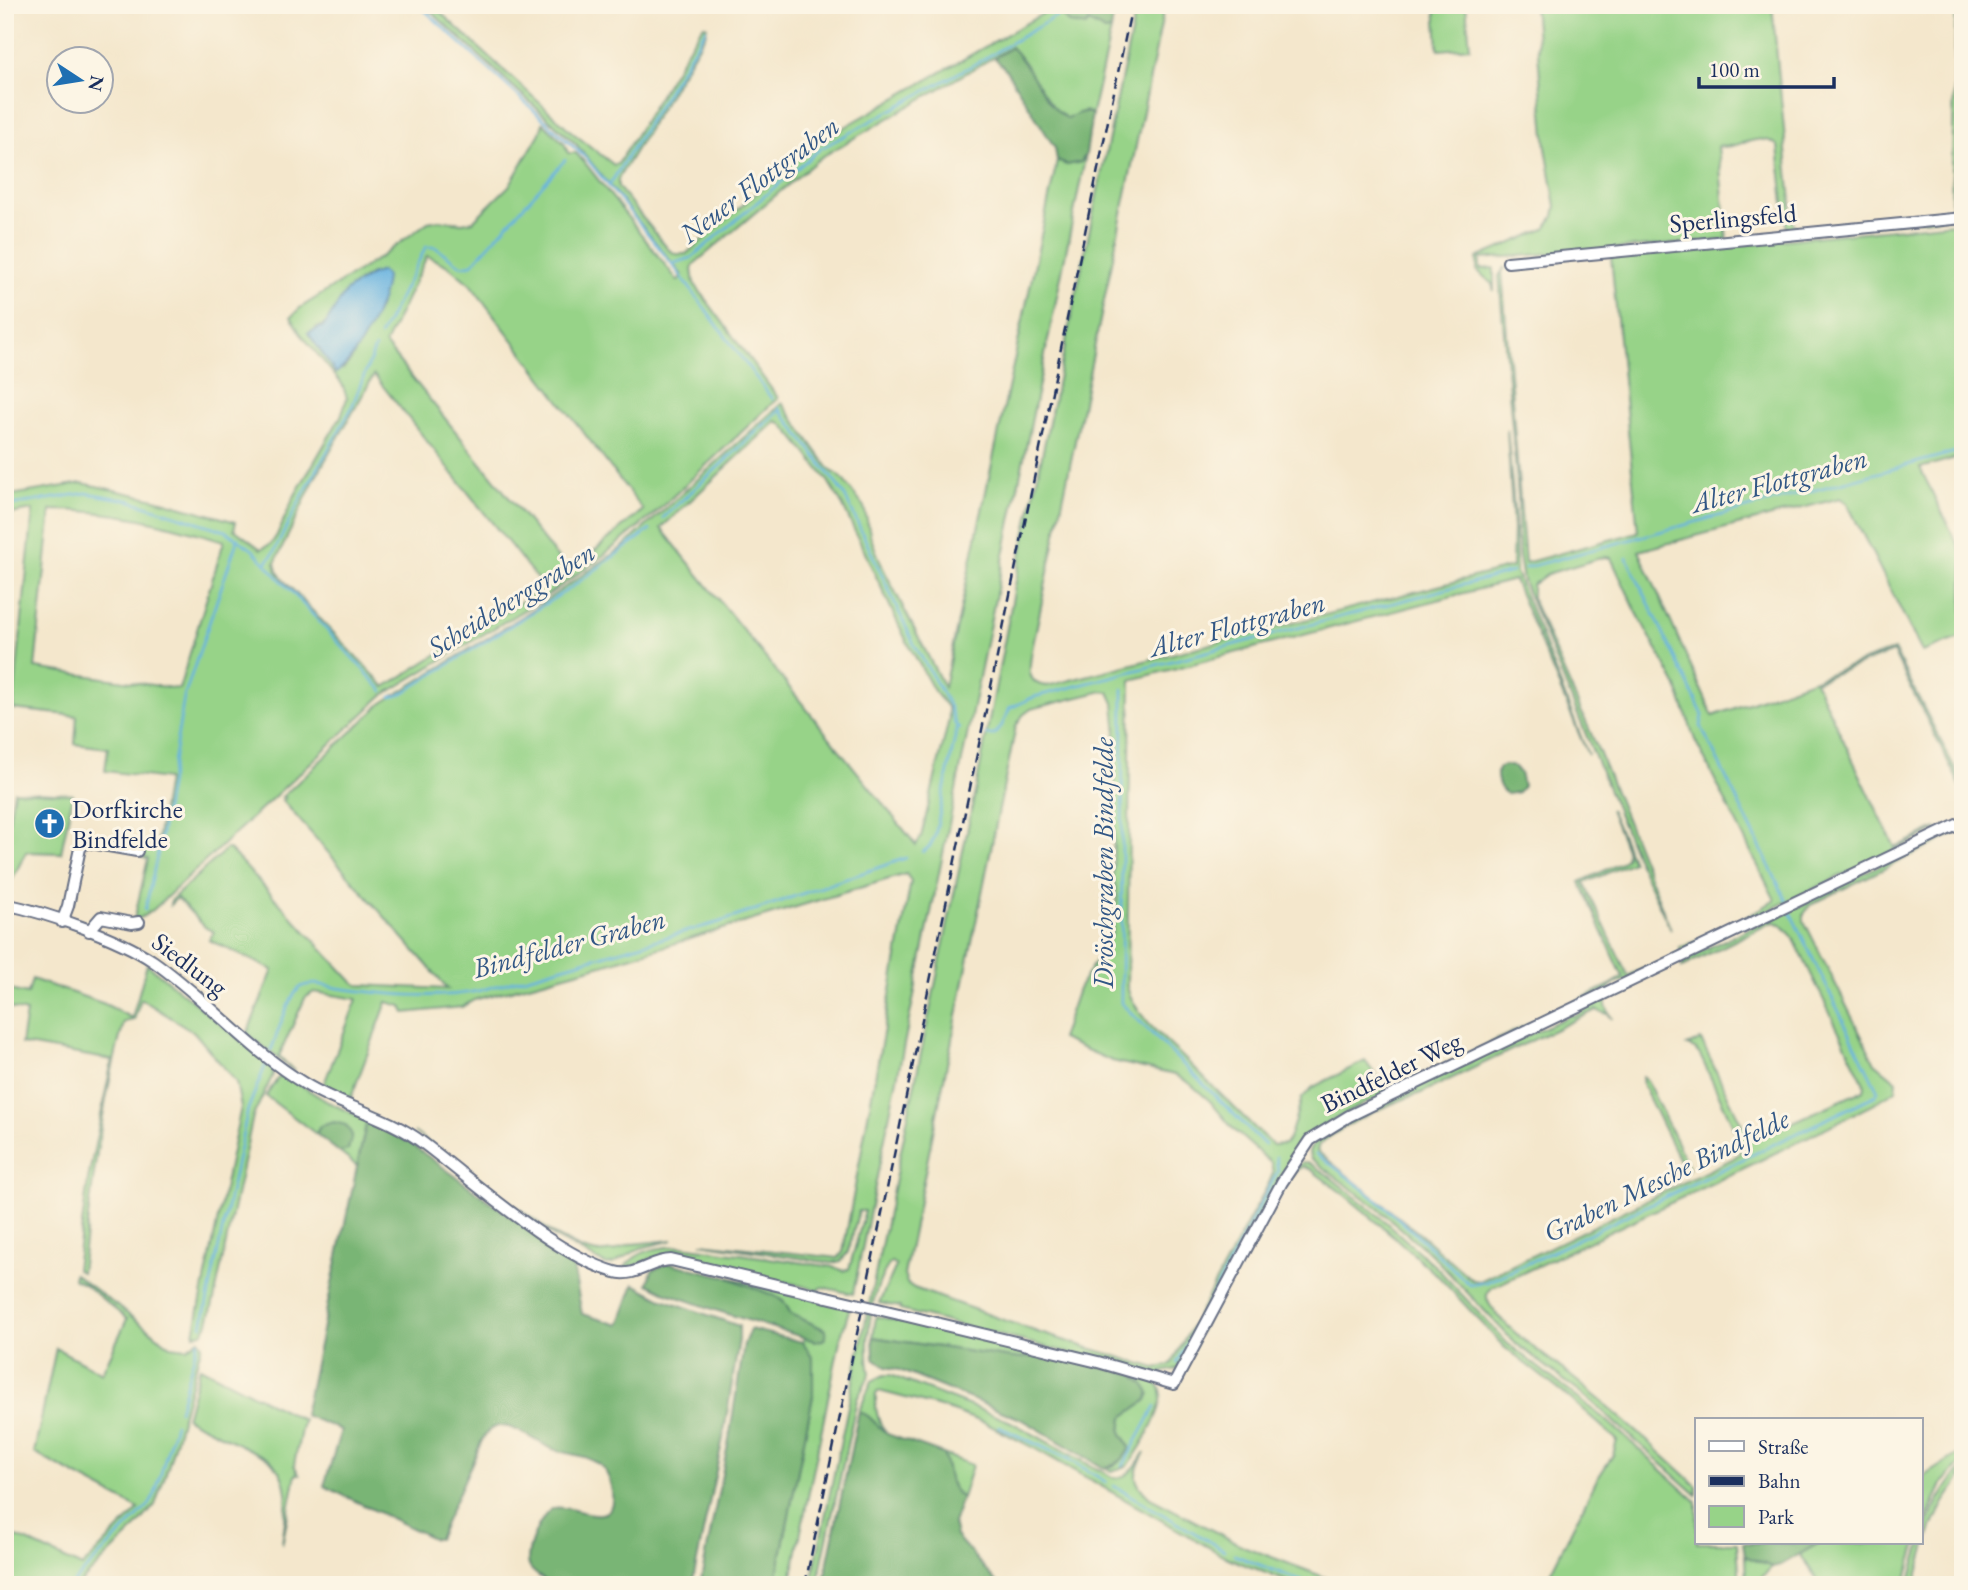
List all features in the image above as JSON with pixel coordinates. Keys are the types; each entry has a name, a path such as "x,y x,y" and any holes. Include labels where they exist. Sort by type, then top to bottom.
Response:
{"street":[{"name":"Sperlingsfeld","path":"1508,262 1963,218"},
{"name":"Bindfelder Weg","path":"899,1314 1087,1359 1174,1384 1282,1182 1299,1154 1320,1133 1349,1116 1963,822"},
{"path":"62,922 80,848 86,842 137,850"},
{"name":"Siedlung","path":"5,904 120,943 154,962 277,1065 329,1097 396,1126 419,1140 552,1240 604,1268 622,1273 633,1272 655,1262 671,1260 899,1314"},
{"path":"89,931 101,917 139,922"}],"green space":[{"path":"424,5 432,5 573,133 614,165 618,164 694,39 704,25 707,26 705,35 618,179 618,187 668,249 676,254 686,254 810,147 1058,5 1081,5 1063,16 1089,22 1105,31 1111,30 1092,114 1085,111 1068,119 1055,111 1011,47 820,158 694,264 694,283 778,398 651,517 599,559 542,599 382,696 153,910 134,920 148,859 143,858 145,847 156,848 167,779 105,771 108,748 75,744 77,716 13,709 33,510 5,515 5,496 82,483 155,499 236,522 234,529 261,549 271,544 295,495 341,416 347,398 342,384 300,333 291,317 300,308 382,256 428,222 473,221 509,186 540,133 543,123 564,143 568,153 576,153 585,163 678,281 682,275 576,144","holes":["427,256 448,266 470,284 643,510 569,572 385,344","371,274 380,306 351,360 343,369 316,328 331,318 343,296","374,375 538,580 538,591 385,687 277,571 275,563 314,480","51,510 96,512 139,519 224,541 179,689 35,668"]},
{"path":"1081,5 1115,5 1111,30 1105,31 1089,22 1086,26 1069,23 1062,16"},
{"path":"1137,5 1165,5 1033,645 1031,677 1039,684 1047,686 1512,567 1513,528 1507,429 1515,520 1516,572 1588,755 1514,580 1131,680 1127,987 1131,998 1153,1028 1264,1137 1273,1145 1285,1144 1302,1098 1313,1087 1365,1061 1387,1090 1453,1061 1623,977 1580,882 1621,863 1626,858 1627,852 1610,809 1633,862 1584,883 1628,976 1647,967 1648,970 1352,1110 1302,1138 1187,1355 1176,1370 1157,1375 879,1303 896,1266 891,1262 874,1300 868,1347 870,1374 857,1399 817,1585 811,1585 978,778 1020,560","holes":["1103,691 1109,692 1114,703 1116,725 1113,876 1117,896 1112,934 1078,989 1061,1039 1112,1061 1175,1075 1188,1082 1210,1101 1234,1130 1271,1163 1273,1173 1172,1363 1155,1368 1040,1333 914,1288 907,1283 904,1275 1016,726 1031,709"]},
{"path":"1435,5 1466,5 1470,47 1438,48"},
{"path":"1534,5 1772,5 1793,223 1799,228 1951,213 1956,5 1963,5 1963,216 1787,233 1778,146 1771,141 1756,140 1732,146 1718,146 1727,240 1480,259 1480,269 1494,268 1494,291 1492,284 1477,270 1477,258 1545,229 1554,216 1556,206 1546,148"},
{"path":"1011,47 1059,112 1068,119 1080,113 1092,114 1086,154 1081,162 1067,165 1057,161 1055,148 1006,70 995,58"},
{"path":"1086,154 853,1294 822,1287 819,1290 669,1255 625,1267 643,1253 658,1248 682,1246 834,1267 844,1271 849,1269 865,1211 859,1211 848,1252 841,1261 832,1263 701,1243 838,1258 843,1252 911,881 906,874 606,964 474,1000 462,1007 405,1013 402,1006 387,1002 349,1103 322,1089 357,999 314,992 305,998 279,1056 294,1071 247,1034 273,970 209,940 214,932 205,927 177,898 170,905 171,900 229,849 358,985 448,989 282,797 382,703 523,616 623,547 782,403 830,470 841,477 864,507 871,538 883,568 944,687 1057,161 1067,165 1081,162","holes":["776,421 782,424 828,481 843,506 905,638 934,691 948,708 949,719 921,837 916,845 661,528"]},
{"path":"1963,222 1963,456 1920,468 1963,555 1963,637 1922,652 1847,503 1840,498 1639,551 1713,716 1894,650 1963,784 1963,791 1893,652 1815,681 1895,848 1936,828 1937,830 1681,952 1680,948 1730,927 1775,900 1695,740 1677,687 1611,558 1604,557 1547,574 1532,585 1532,599 1599,752 1671,930 1637,859 1523,581 1499,276 1505,267 1502,272 1525,563 1638,532 1611,257"},
{"path":"1504,765 1515,767 1520,773 1523,786 1518,792 1508,794 1500,787 1497,772 1498,768"},
{"path":"14,791 73,794 61,853 26,852 5,894 5,843"},
{"path":"1963,825 1963,830 1810,905 1804,914 1804,921 1875,1063 1897,1081 1896,1090 1872,1105 1757,1162 1493,1287 1487,1297 1490,1305 1507,1325 1587,1389 1695,1484 1695,1493 1591,1401 1513,1341 1432,1255 1376,1207 1310,1158 1309,1151 1315,1142 1352,1118 1571,1015 1575,1016 1606,997 1606,1006 1612,1019 1608,1014 1596,1010 1421,1093 1368,1114 1319,1144 1317,1151 1472,1280 1480,1281 1732,1159 1739,1154 1742,1144 1700,1055 1687,1046 1701,1040 1743,1127 1753,1140 1864,1090 1865,1085 1793,937 1781,924 1772,922 1682,967 1683,960 1771,918 1773,920 1795,906 1807,903 1808,900"},
{"path":"147,964 272,1066 273,1075 253,1116 214,1300 207,1326 202,1333 194,1334 241,1107 236,1082 194,1032 141,999 134,1020 124,1022 109,1084 81,1272 76,1269 88,1180 112,1060 21,1044 26,1012 5,1007 5,989 28,994 32,979 105,1004 132,1018"},
{"path":"286,1076 328,1102 367,1120 357,1166 339,1152 348,1150 320,1126 316,1134 266,1096 278,1078"},
{"path":"1642,1077 1647,1081 1689,1168 1687,1170 1684,1170 1643,1086"},
{"path":"367,1120 407,1141 572,1261 582,1314 619,1325 634,1284 660,1298 739,1326 723,1438 692,1585 551,1585 535,1573 528,1562 531,1545 549,1511 562,1508 591,1514 607,1512 612,1505 612,1489 606,1472 597,1463 553,1449 520,1431 506,1427 494,1427 483,1438 438,1539 324,1486 341,1430 304,1415"},
{"path":"334,1122 346,1125 352,1135 348,1150 339,1152 316,1134 320,1126"},
{"path":"414,1132 558,1237 581,1249 597,1253 614,1251 632,1244 673,1240 641,1248 613,1264 606,1265 555,1237"},
{"path":"1301,1163 1309,1163 1379,1216 1438,1269 1507,1343 1611,1424 1695,1500 1695,1544 1737,1544 1740,1585 1544,1585 1596,1481 1613,1455 1617,1440 1572,1400 1504,1347 1440,1278 1346,1196 1310,1169 1303,1167 1297,1170 1285,1186"},
{"path":"669,1263 724,1276 783,1300 791,1314 826,1330 826,1337 815,1341 718,1311 648,1284 652,1270"},
{"path":"74,1274 171,1346 187,1348 199,1339 202,1344 155,1505 132,1532 78,1585 5,1585 5,1535 20,1538 82,1567 139,1509 34,1453 56,1348 102,1373 127,1319 84,1284 73,1279"},
{"path":"724,1276 818,1299 824,1303 826,1301 850,1307 840,1340 790,1585 775,1585 813,1396 813,1359 803,1342 804,1336 815,1341 827,1333 791,1314 783,1300"},
{"path":"876,1316 903,1322 904,1319 1042,1352 1031,1357 1012,1358 873,1337"},
{"path":"750,1329 803,1342 813,1359 813,1396 775,1585 700,1585 729,1439 744,1344"},
{"path":"873,1337 1012,1358 1031,1357 1042,1352 1134,1375 1150,1393 1147,1400 1123,1417 1121,1432 1130,1447 1126,1455 1117,1464 1104,1468 1023,1420 886,1367 874,1358"},
{"path":"200,1367 303,1420 294,1465 299,1474 296,1474 282,1545 286,1499 285,1488 277,1468 269,1459 186,1418"},
{"path":"884,1375 1009,1421 1114,1478 1128,1473 1145,1452 1136,1476 1139,1486 1150,1498 1243,1546 1345,1585 1296,1585 1228,1558 985,1423 944,1408 879,1391 876,1394 876,1410 887,1434 859,1411 872,1381"},
{"path":"1134,1375 1159,1386 1162,1393 1161,1403 1152,1426 1128,1466 1111,1471 1105,1468 1113,1466 1127,1441 1121,1432 1123,1417 1147,1400"},
{"path":"859,1411 887,1434 943,1454 950,1483 962,1498 953,1523 956,1536 999,1585 823,1585"},
{"path":"1963,1451 1963,1461 1943,1482 1923,1527 1923,1477"},
{"path":"943,1454 972,1465 962,1498 950,1483"},
{"path":"1963,1468 1961,1478 1933,1525 1915,1585 1909,1585 1928,1522 1952,1480"},
{"path":"1743,1544 1817,1544 1781,1565 1772,1567 1745,1556"},
{"path":"1817,1544 1917,1544 1904,1585 1821,1585 1800,1554"},
{"path":"1745,1556 1772,1567 1754,1585 1746,1585"}],"water":[{"path":"381,271 386,276 376,314 353,355 336,373 308,333 324,326 346,291"}],"waterway":[{"name":"Neuer Flottgraben","path":"419,5 587,159 672,264 691,258 820,149 982,60 1075,5"},
{"path":"609,186 706,29"},
{"path":"380,336 426,247 435,247 462,266 472,264 565,160"},
{"name":"Alter Flottgraben","path":"672,264 772,399"},
{"path":"266,563 351,409 375,348"},
{"name":"Alter Flottgraben","path":"779,408 844,494 914,644 959,728"},
{"name":"Scheideberggraben","path":"663,518 780,410"},
{"name":"Alter Flottgraben","path":"1525,568 1963,450"},
{"name":"Scheideberggraben","path":"5,506 86,493 128,500 226,531 253,550 383,691"},
{"name":"Scheideberggraben","path":"391,697 400,695 569,589 650,530"},
{"path":"145,910 158,852 184,697 238,538"},
{"name":"Graben Mesche Bindfelde","path":"1627,558 1703,715 1701,726 1786,900"},
{"name":"Alter Flottgraben","path":"986,735 994,735 1010,708 1034,697 1512,572"},
{"name":"Dröschgraben Bindfelde","path":"1123,689 1121,1003 1265,1145"},
{"name":"Bindfelder Graben","path":"923,852 935,836 957,727"},
{"name":"Bindfelder Graben","path":"271,1050 292,998 305,985 319,984 408,995 478,991 720,922 906,858"},
{"name":"Graben Mesche Bindfelde","path":"1316,1154 1377,1200 1470,1285 1487,1282 1512,1271 1876,1095 1878,1091 1790,912"},
{"name":"Bindfelder Graben","path":"202,1326 248,1109 266,1064"},
{"name":"Dröschgraben Bindfelde","path":"1177,1363 1278,1171 1276,1157"},
{"name":"Bindfelder Graben","path":"179,1410 198,1341"},
{"name":"Dröschgraben Bindfelde","path":"1123,1466 1155,1407"},
{"name":"Bindfelder Graben","path":"71,1585 150,1504 175,1424"},
{"path":"999,1427 1069,1459 1106,1482"},
{"name":"Dröschgraben Bindfelde","path":"1114,1486 1224,1550"},
{"name":"Dröschgraben Bindfelde","path":"1234,1555 1312,1585"}],"railway":[{"path":"805,1585 1132,5"}],"place":[{"name":"Dorfkirche Bindfelde","path":"49,824"}]}
